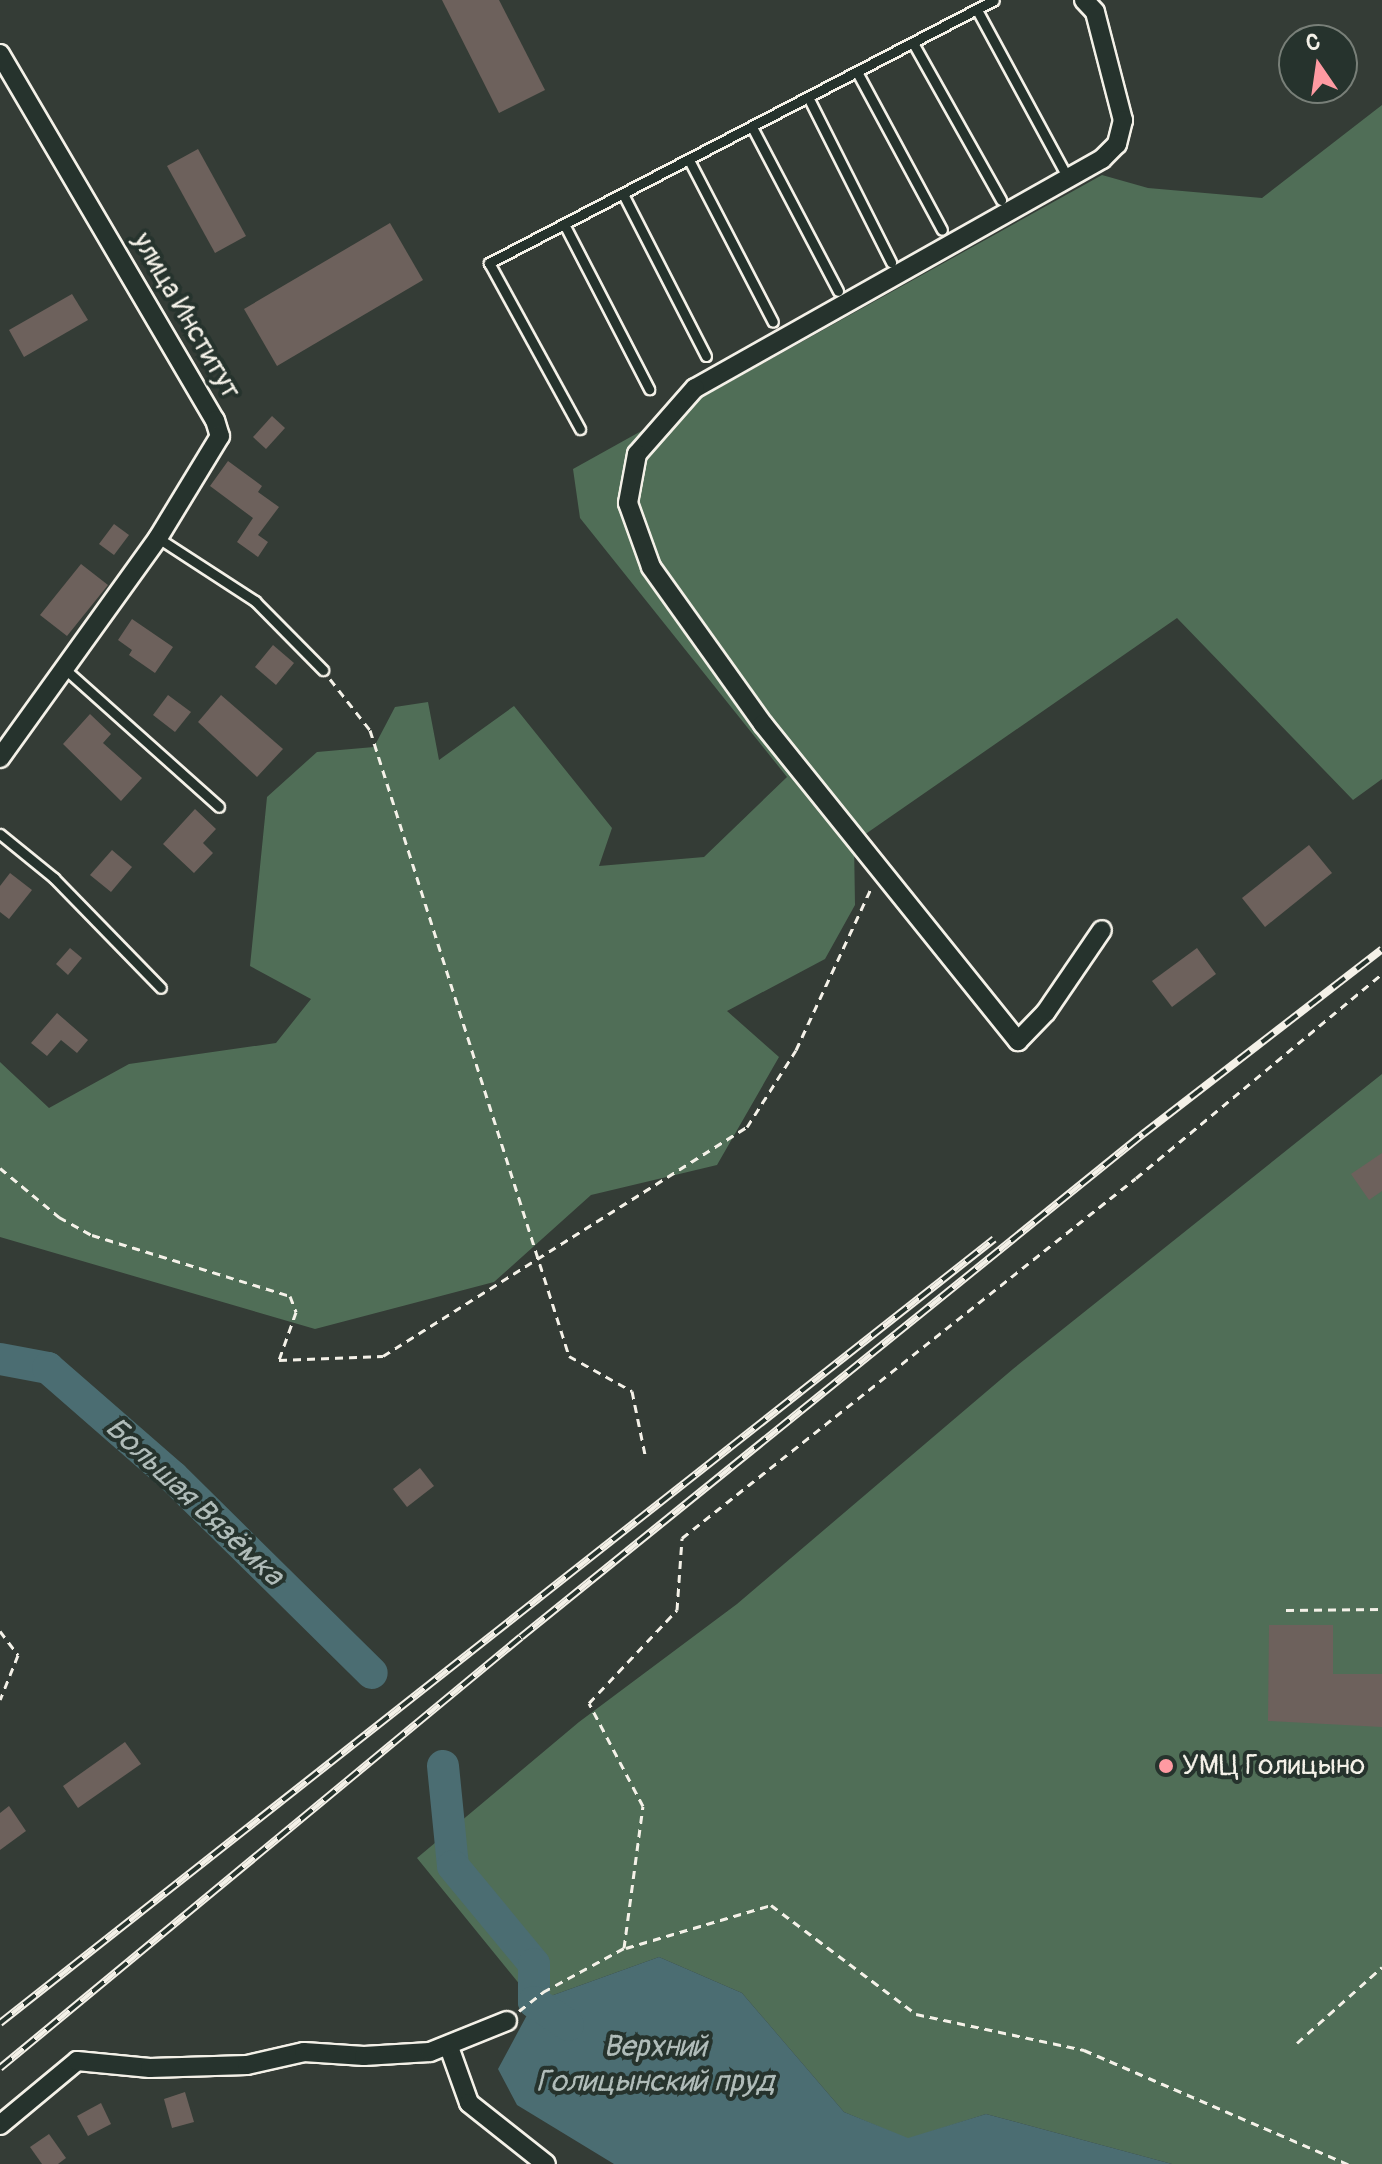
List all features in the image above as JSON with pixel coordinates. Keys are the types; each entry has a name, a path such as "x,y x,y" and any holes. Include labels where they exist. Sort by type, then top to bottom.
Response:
{"street":[{"path":"1084,0 1095,12 1123,120 1117,144 1102,159 695,388 637,454 628,503 651,567 763,724 1018,1041 1046,1012 1102,930"},
{"name":"улица Институт","path":"0,54 215,420 220,436 213,454 158,538 0,758"},
{"path":"0,2125 77,2061 150,2068 233,2066 304,2052 364,2056 449,2047 507,2021"},
{"path":"449,2047 469,2103 546,2164"}],"lane":[{"path":"580,429 489,263 994,0"},
{"path":"977,10 1063,169"},
{"path":"913,43 1001,200"},
{"path":"857,72 942,230"},
{"path":"808,97 891,262"},
{"path":"752,127 838,291"},
{"path":"689,160 773,322"},
{"path":"623,194 706,356"},
{"path":"564,224 649,389"},
{"path":"158,538 255,601 323,670"},
{"path":"66,670 219,807"},
{"path":"0,834 54,878 161,988"}],"path":[{"path":"323,670 370,730 569,1356 632,1391 646,1459"},
{"path":"0,1168 59,1217 92,1235 290,1296 296,1312 279,1360 383,1356 747,1127 796,1050 879,872"},
{"path":"624,1948 643,1806 589,1703 677,1610 682,1538 1136,1178 1382,974"},
{"path":"1286,1610 1382,1609"},
{"path":"0,1631 18,1655 0,1700"},
{"path":"507,2021 543,1992 624,1948 771,1905 916,2014 1084,2050 1348,2164"},
{"path":"1297,2043 1382,1967"}],"green space":[{"path":"1382,105 1382,779 1353,800 1177,618 854,842 855,905 825,959 727,1011 779,1057 717,1165 591,1195 494,1282 315,1329 0,1237 0,1062 49,1108 129,1064 276,1043 311,999 250,966 267,797 317,752 374,747 395,707 428,702 439,760 514,706 612,828 599,866 704,857 787,777 580,518 573,469 1102,175 1148,188 1262,198"},
{"path":"1382,1074 1382,2164 1172,2164 986,2114 908,2139 844,2112 742,1993 659,1957 534,2002 417,1858 579,1722 737,1604 1013,1369"}],"water":[{"name":"Верхний Голицынский пруд","path":"659,1957 742,1993 844,2112 908,2138 986,2114 1172,2164 614,2164 517,2105 498,2069 534,2002"}],"building":[{"path":"442,0 499,0 545,90 499,113"},
{"path":"198,149 246,236 215,253 167,166"},
{"path":"390,223 423,280 277,366 244,309"},
{"path":"72,294 88,320 24,357 9,330"},
{"path":"272,416 285,428 266,449 253,437"},
{"path":"228,461 262,486 258,492 279,507 258,535 268,542 258,557 237,542 253,518 210,486"},
{"path":"114,524 129,535 114,555 99,544"},
{"path":"81,564 108,585 67,636 40,615"},
{"path":"132,619 173,647 155,673 129,655 132,650 118,640"},
{"path":"273,645 294,663 276,685 255,667"},
{"path":"168,695 191,712 175,732 153,715"},
{"path":"221,695 283,749 257,777 198,722"},
{"path":"90,714 111,734 103,743 142,778 121,801 63,744"},
{"path":"195,809 216,829 203,843 213,853 194,873 163,844"},
{"path":"1309,845 1332,873 1265,927 1242,898"},
{"path":"112,850 132,867 111,892 90,875"},
{"path":"10,873 32,890 9,919 0,912 0,886"},
{"path":"70,948 82,958 68,975 56,964"},
{"path":"1197,948 1216,974 1172,1007 1152,981"},
{"path":"57,1013 88,1040 77,1053 61,1040 47,1056 31,1043"},
{"path":"1382,1153 1382,1191 1369,1200 1351,1174"},
{"path":"420,1468 434,1486 407,1507 393,1489"},
{"path":"1269,1625 1333,1625 1333,1674 1382,1674 1382,1727 1268,1721"},
{"path":"125,1742 141,1764 78,1808 63,1786"},
{"path":"9,1806 26,1831 0,1850 0,1813"},
{"path":"185,2092 194,2122 172,2128 164,2099"},
{"path":"101,2103 111,2124 88,2136 77,2116"},
{"path":"49,2134 66,2158 58,2164 42,2164 30,2147"}],"waterway":[{"name":"Большая Вязёмка","path":"0,1359 48,1368 173,1477 372,1673"},
{"name":"Большая Вязёмка","path":"443,1766 453,1866 534,1964 534,2002 568,2025"}],"railway":[{"path":"0,2068 521,1637 1143,1134 1382,949"},
{"path":"0,2023 994,1239"}],"place":[{"name":"УМЦ Голицыно","path":"1166,1766"}]}
